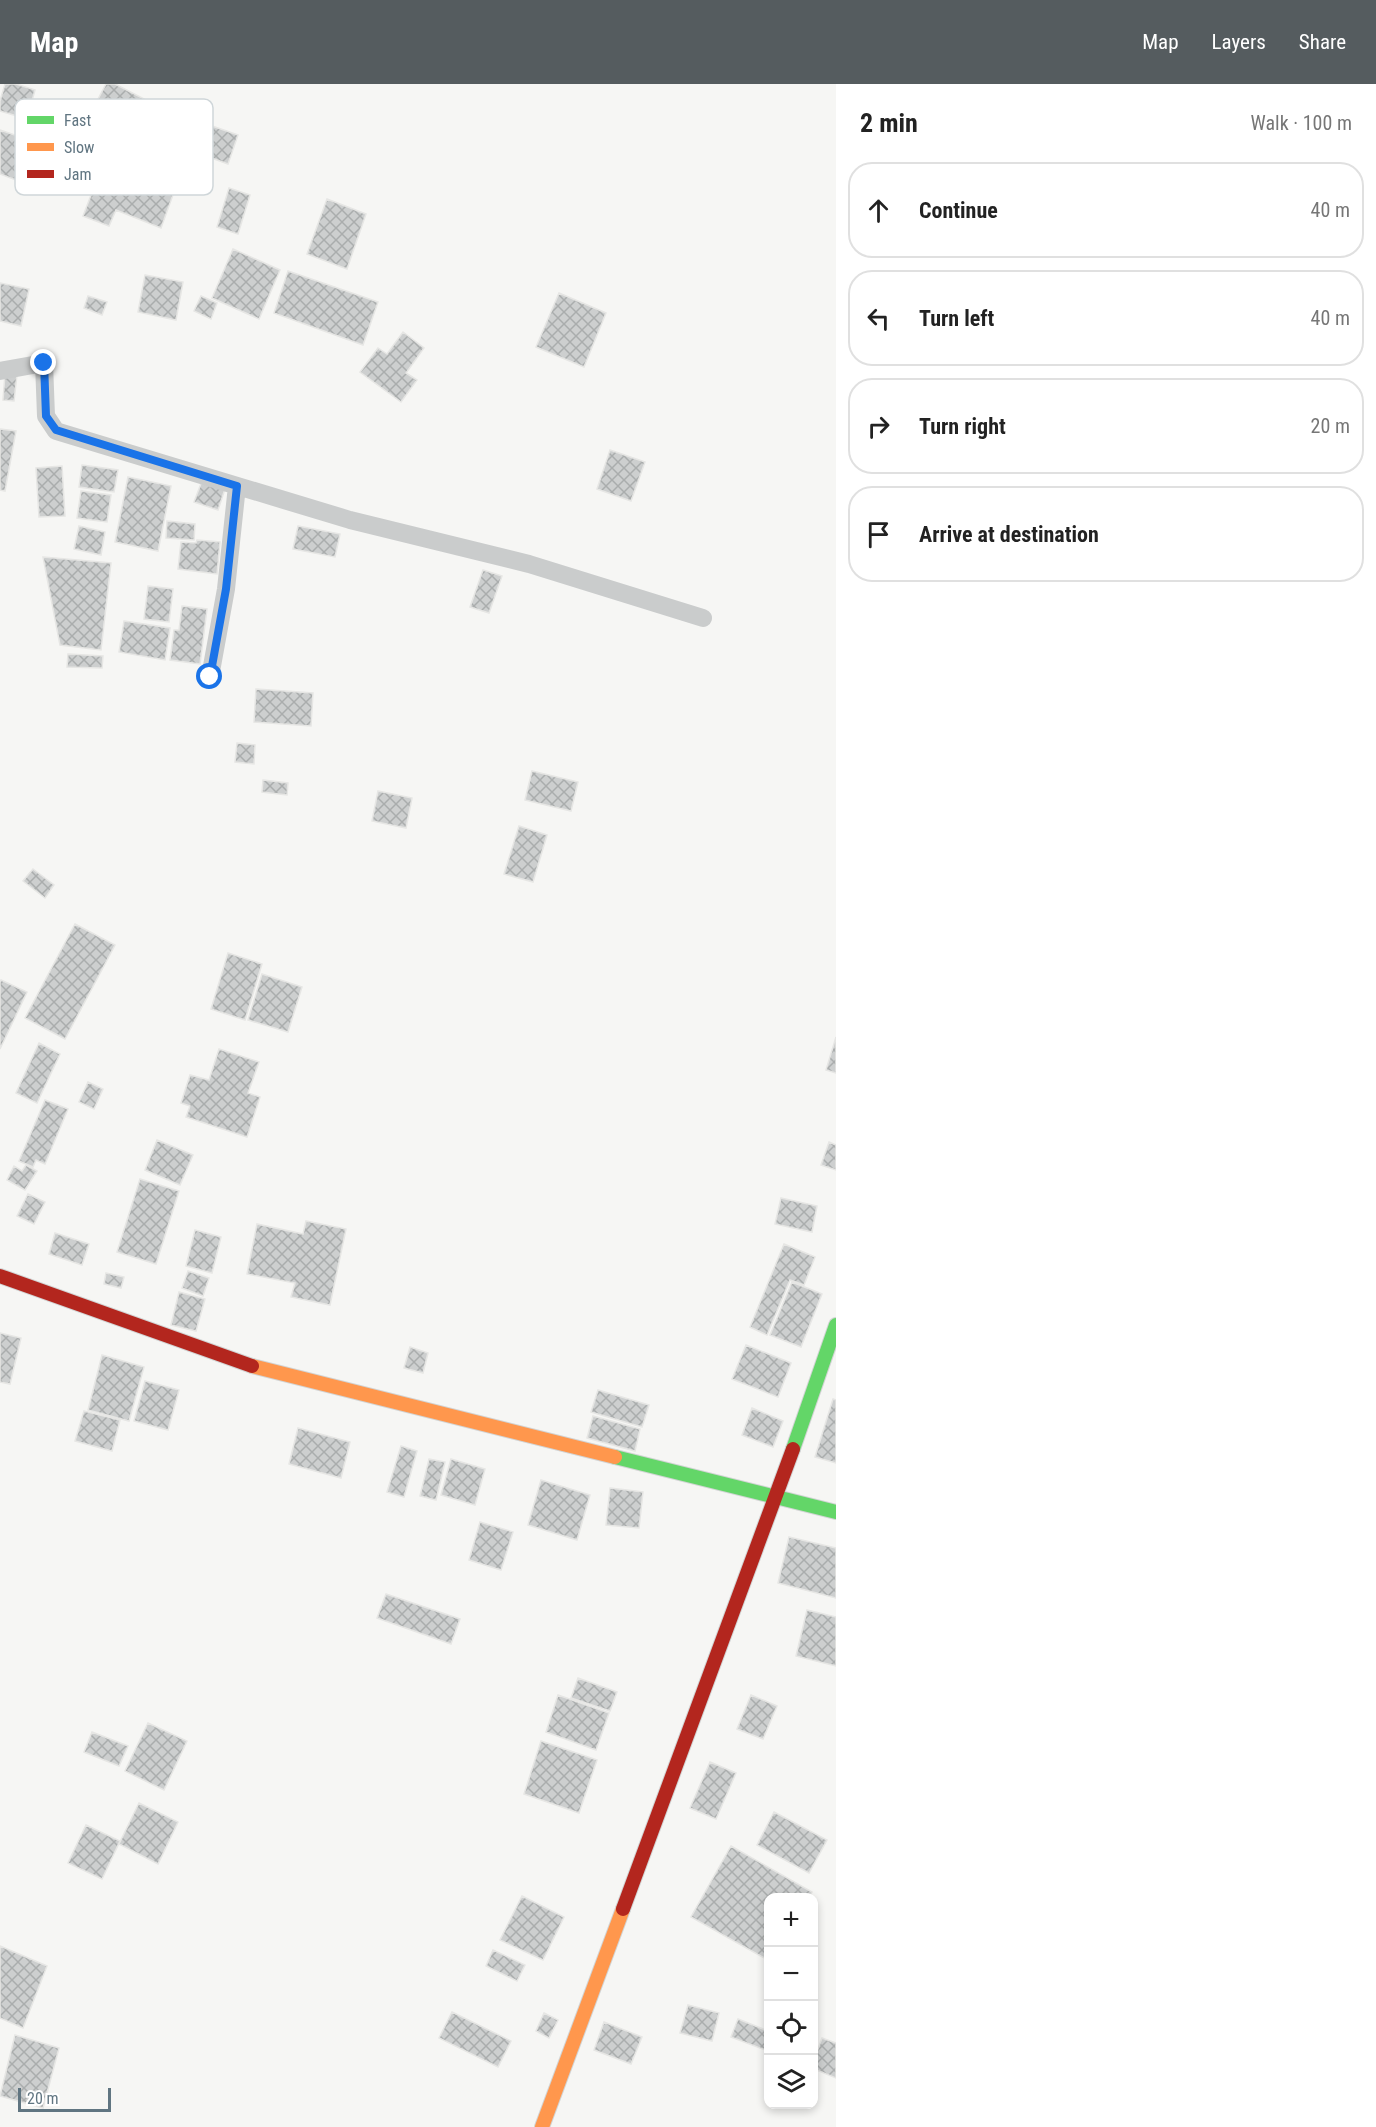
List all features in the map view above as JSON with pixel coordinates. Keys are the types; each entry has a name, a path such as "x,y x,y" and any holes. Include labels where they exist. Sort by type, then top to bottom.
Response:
{"street":[{"path":"0,1276 245,1364 836,1512"},
{"path":"542,2127 776,1496 836,1325"}],"lane":[{"path":"0,371 44,363 46,416 56,430 350,520 529,564 703,618"},
{"path":"210,677 226,589 237,486"}],"building":[{"path":"5,84 16,84 35,90 33,99 15,99 15,115 0,111 0,101"},
{"path":"106,84 115,84 144,99 98,99"},
{"path":"213,126 238,135 228,164 213,159"},
{"path":"0,130 15,135 15,180 0,174"},
{"path":"229,188 250,195 238,234 217,227"},
{"path":"91,195 173,195 161,228 116,210 109,226 83,216"},
{"path":"327,199 366,214 347,269 307,254"},
{"path":"233,249 280,270 259,319 212,298"},
{"path":"288,271 378,302 363,345 274,313"},
{"path":"145,275 183,282 176,320 138,312"},
{"path":"0,283 29,289 21,326 0,321"},
{"path":"559,293 606,313 584,367 536,347"},
{"path":"88,296 107,302 102,315 84,308"},
{"path":"201,296 217,303 211,319 194,311"},
{"path":"403,332 424,348 406,373 417,380 401,402 360,372 378,348 387,354"},
{"path":"5,374 17,375 14,401 3,400"},
{"path":"0,429 16,431 5,491 0,490"},
{"path":"610,450 645,462 631,501 597,489"},
{"path":"82,465 118,470 114,492 79,487"},
{"path":"62,466 65,516 39,517 36,468"},
{"path":"128,477 171,486 158,551 115,542"},
{"path":"202,481 225,489 218,510 194,502"},
{"path":"81,491 111,495 107,522 77,518"},
{"path":"167,521 195,524 194,540 166,538"},
{"path":"79,526 105,532 101,555 74,549"},
{"path":"298,526 340,534 335,557 293,549"},
{"path":"197,540 220,542 217,574 178,569 181,542 196,543"},
{"path":"43,557 111,563 101,650 60,645"},
{"path":"483,570 502,576 489,613 470,607"},
{"path":"148,586 173,589 169,622 144,619"},
{"path":"182,606 207,609 200,664 170,660 174,630 179,630"},
{"path":"124,621 170,628 165,660 119,652"},
{"path":"68,654 103,656 102,668 67,667"},
{"path":"256,689 313,693 311,726 254,722"},
{"path":"237,743 255,745 254,764 235,762"},
{"path":"532,771 578,782 571,811 525,800"},
{"path":"263,780 288,783 287,795 262,792"},
{"path":"378,791 412,798 406,828 372,821"},
{"path":"519,826 547,835 533,882 504,874"},
{"path":"33,869 54,885 45,898 23,881"},
{"path":"75,924 115,945 65,1039 25,1018"},
{"path":"228,953 262,964 245,1020 211,1009"},
{"path":"262,974 302,987 288,1032 248,1020"},
{"path":"1,980 27,992 0,1049 0,982"},
{"path":"836,1037 836,1073 826,1070"},
{"path":"39,1043 60,1054 37,1103 16,1093"},
{"path":"219,1049 259,1062 248,1093 260,1097 247,1137 186,1117 190,1106 181,1103 190,1075 209,1080"},
{"path":"88,1082 103,1089 94,1109 79,1102"},
{"path":"45,1100 68,1109 45,1164 36,1160 33,1167 19,1161"},
{"path":"157,1140 193,1155 180,1185 145,1170"},
{"path":"829,1142 836,1145 836,1170 821,1165"},
{"path":"26,1165 37,1171 25,1190 7,1180 14,1166 22,1171"},
{"path":"140,1179 179,1191 156,1264 117,1252"},
{"path":"28,1194 45,1202 34,1224 17,1216"},
{"path":"781,1198 817,1206 812,1232 775,1224"},
{"path":"306,1221 346,1229 330,1305 291,1297 295,1283 247,1274 257,1224 303,1234"},
{"path":"195,1230 221,1237 212,1273 186,1266"},
{"path":"55,1233 89,1244 82,1265 49,1254"},
{"path":"784,1244 815,1257 804,1285 790,1280 767,1335 750,1327"},
{"path":"188,1271 209,1278 203,1296 182,1288"},
{"path":"106,1273 124,1277 121,1288 104,1284"},
{"path":"792,1282 822,1294 801,1347 770,1335"},
{"path":"179,1292 205,1299 196,1331 171,1325"},
{"path":"0,1333 21,1338 10,1384 0,1382"},
{"path":"746,1345 791,1363 778,1397 732,1379"},
{"path":"410,1347 428,1353 423,1373 404,1368"},
{"path":"102,1355 144,1367 129,1421 88,1410"},
{"path":"145,1381 179,1390 168,1430 134,1421"},
{"path":"598,1390 649,1405 642,1427 591,1412"},
{"path":"833,1399 836,1400 836,1463 815,1457"},
{"path":"752,1408 783,1421 773,1447 742,1435"},
{"path":"84,1411 120,1420 112,1451 75,1441"},
{"path":"593,1416 640,1429 635,1451 587,1438"},
{"path":"298,1428 350,1442 341,1478 289,1464"},
{"path":"401,1446 417,1451 404,1497 387,1492"},
{"path":"429,1459 445,1462 436,1500 420,1496"},
{"path":"451,1459 485,1469 475,1505 441,1495"},
{"path":"541,1480 590,1495 577,1540 528,1525"},
{"path":"610,1488 643,1492 639,1528 606,1525"},
{"path":"480,1522 513,1532 501,1570 469,1560"},
{"path":"789,1537 836,1548 836,1598 778,1583"},
{"path":"386,1594 460,1619 451,1644 377,1618"},
{"path":"807,1610 836,1617 836,1666 796,1656"},
{"path":"578,1678 617,1692 610,1711 571,1698"},
{"path":"558,1695 609,1713 596,1750 546,1732"},
{"path":"751,1695 777,1706 763,1739 737,1729"},
{"path":"148,1723 187,1741 164,1790 125,1771"},
{"path":"92,1732 128,1746 119,1766 84,1752"},
{"path":"541,1741 597,1760 579,1813 524,1794"},
{"path":"710,1762 736,1773 716,1819 690,1808"},
{"path":"139,1803 178,1822 158,1864 119,1844"},
{"path":"774,1812 827,1840 809,1873 757,1845"},
{"path":"86,1825 120,1841 102,1879 68,1863"},
{"path":"731,1846 812,1892 764,1893 764,1958 691,1917"},
{"path":"522,1896 564,1917 543,1960 500,1940"},
{"path":"0,1946 47,1966 23,2028 0,2018"},
{"path":"493,1950 525,1965 517,1981 486,1966"},
{"path":"688,2005 719,2013 712,2041 680,2033"},
{"path":"452,2012 511,2041 498,2067 439,2038"},
{"path":"544,2013 558,2020 549,2038 536,2031"},
{"path":"738,2019 764,2029 764,2049 731,2037"},
{"path":"604,2022 642,2037 631,2064 594,2050"},
{"path":"15,2035 59,2048 43,2108 0,2096"},
{"path":"822,2038 836,2043 836,2078 818,2071 818,2049"}],"traffic: fast":[{"path":"793,1449 836,1325"},
{"path":"615,1457 836,1512"}],"traffic: slow":[{"path":"252,1366 615,1457"},
{"path":"542,2127 623,1909"}],"traffic: jam":[{"path":"0,1276 252,1366"},
{"path":"623,1909 793,1449"}],"route":[{"path":"44,363 46,416 56,430 237,486 226,589 210,677"}]}
